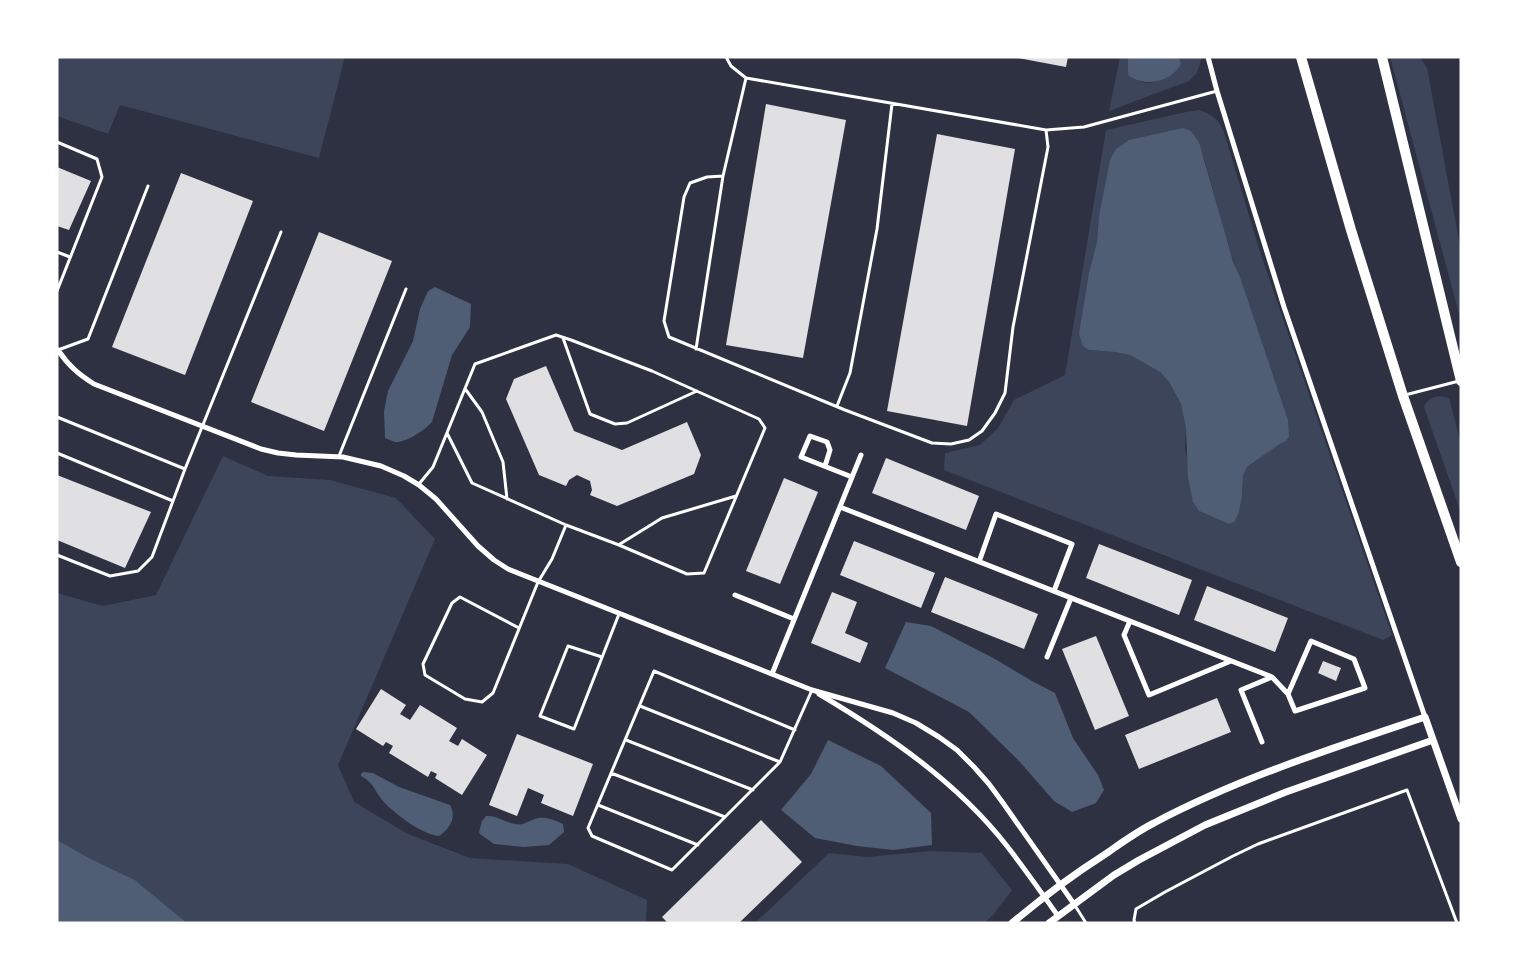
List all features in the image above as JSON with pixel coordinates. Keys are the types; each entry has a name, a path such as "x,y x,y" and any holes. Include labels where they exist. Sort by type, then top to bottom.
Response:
{"highway":[{"path":"1301,57 1351,230 1403,396 1461,562"},
{"path":"1382,57 1461,381"}],"street":[{"path":"1209,57 1217,91 1284,307 1461,819"},
{"path":"57,349 69,365 93,384 261,450 339,456 381,466 419,484 436,499 478,546 508,569 812,690 893,713 916,723 957,750 974,767 1003,803 1074,904"},
{"path":"825,466 830,450 827,442 810,436 801,457 852,477"},
{"path":"772,674 861,455"},
{"path":"840,507 1272,677 1288,694 1295,711 1365,688 1354,659 1311,641 1288,694"},
{"path":"979,562 996,514 1072,544 1054,591"},
{"path":"735,596 794,620"},
{"path":"1047,657 1071,598"},
{"path":"1130,621 1124,635 1149,695 1231,661"},
{"path":"1262,742 1240,690 1272,677"},
{"path":"812,690 879,731 937,774 1006,844 1058,916"},
{"path":"1012,923 1060,884 1130,837 1195,802 1277,769 1425,717"},
{"path":"1049,923 1139,860 1205,825 1286,792 1433,740"}],"lane":[{"path":"726,57 731,66 746,78 1046,130 1084,127 1217,91"},
{"path":"696,349 723,176 746,78"},
{"path":"837,406 850,373 877,229 892,104"},
{"path":"723,176 707,177 690,183 684,197 664,321 669,338 932,442 951,444 969,440 982,431 995,413 1005,393 1014,327 1047,147 1046,130"},
{"path":"57,142 97,159 102,177 57,289"},
{"path":"57,349 88,339 148,186"},
{"path":"57,555 110,576 138,571 152,557 281,232"},
{"path":"57,252 70,257"},
{"path":"339,456 406,289"},
{"path":"419,484 433,467 475,363 556,335 652,371 697,391 759,419 765,428 704,573 687,574 619,544 566,525 472,483 447,433"},
{"path":"563,337 590,414 615,424 627,423 697,391"},
{"path":"1403,396 1461,381"},
{"path":"465,389 482,412 503,462 507,498"},
{"path":"57,417 185,469"},
{"path":"57,453 173,501"},
{"path":"619,544 662,518 736,496"},
{"path":"519,628 460,597 452,603 423,664 425,675 465,699 482,702 493,693 538,582 552,559 566,525"},
{"path":"602,657 568,646 540,716 574,729 619,614"},
{"path":"795,730 654,671 588,828 592,837 672,870 780,762 795,730 812,690"},
{"path":"639,706 780,762"},
{"path":"625,740 753,790"},
{"path":"611,773 725,817"},
{"path":"1135,923 1136,909 1233,856 1268,840 1407,790 1457,923"},
{"path":"598,805 698,845"},
{"path":"1074,904 1086,923"},
{"path":"1058,916 1063,923"}],"shaded area":[{"path":"57,57 345,57 319,158 120,105 108,134 57,116"},
{"path":"1120,57 1128,57 1128,75 1147,83 1170,74 1181,64 1179,57 1202,57 1197,73 1189,81 1109,111"},
{"path":"1128,57 1179,57 1181,64 1177,70 1164,79 1149,82 1128,75"},
{"path":"1390,57 1420,57 1427,68 1461,251 1461,321"},
{"path":"1199,110 1208,113 1220,124 1224,132 1259,249 1392,635 1383,640 944,470 945,453 980,445 998,428 1014,400 1065,375 1106,130","holes":["1191,131 1203,156 1286,441 1281,442 1247,467 1243,476 1239,512 1229,524 1199,511 1185,449 1186,429 1181,404 1169,382 1160,372 1130,355 1089,350 1099,216"]},
{"path":"1183,128 1191,131 1199,142 1233,261 1288,420 1289,437 1286,441 1247,467 1243,476 1239,512 1235,521 1229,524 1199,511 1193,502 1188,478 1186,429 1181,404 1169,382 1160,372 1130,355 1089,350 1083,346 1079,334 1110,160 1116,149 1129,140"},
{"path":"435,287 471,304 470,327 452,355 432,422 415,435 395,442 385,438 384,411 388,391 413,341 420,309 428,291"},
{"path":"1439,396 1449,398 1461,444 1461,513 1424,407 1430,399"},
{"path":"223,456 268,476 330,480 396,498 435,539 338,765 354,802 408,834 470,858 568,864 647,900 646,923 187,923 135,880 57,840 57,593 103,606 156,595"},
{"path":"906,622 931,626 1055,693 1073,738 1098,775 1104,790 1096,803 1072,812 1054,801 1019,761 969,712 885,668"},
{"path":"828,740 881,766 931,813 932,845 893,850 815,838 781,810 811,774"},
{"path":"363,772 373,773 399,787 450,805 453,814 449,826 439,836 424,832 409,823 383,801 371,784 361,776"},
{"path":"486,816 518,824 538,818 547,818 563,824 564,832 549,845 524,847 494,844 479,832"},
{"path":"57,840 135,880 187,923 57,923"},
{"path":"931,851 982,853 1012,890 984,923 755,923 829,853 867,857"}],"building":[{"path":"1019,57 1068,57 1066,67"},
{"path":"766,104 846,120 803,358 726,345"},
{"path":"937,134 1015,149 967,426 887,411"},
{"path":"57,167 91,181 69,230 57,226"},
{"path":"181,173 253,201 185,375 112,347"},
{"path":"319,232 392,261 324,431 251,402"},
{"path":"546,366 574,431 622,450 687,422 701,455 694,474 617,506 590,495 592,490 590,481 577,475 569,480 566,486 539,475 506,399 514,379"},
{"path":"886,458 979,496 966,530 872,493"},
{"path":"57,475 151,512 125,568 57,540"},
{"path":"784,478 818,492 780,584 746,571"},
{"path":"854,541 935,573 921,608 840,575"},
{"path":"1099,544 1192,580 1179,615 1086,578"},
{"path":"945,577 1038,614 1024,649 931,612"},
{"path":"1207,586 1288,618 1275,652 1194,620"},
{"path":"832,592 857,602 845,633 868,643 860,663 811,643"},
{"path":"1096,636 1129,716 1095,730 1062,649"},
{"path":"1323,661 1341,668 1336,681 1318,673"},
{"path":"381,689 406,705 400,714 410,720 420,705 457,728 449,741 458,746 462,739 487,755 462,795 435,778 437,774 431,771 428,777 389,753 393,746 386,742 383,746 356,729"},
{"path":"1217,698 1231,732 1139,769 1125,735"},
{"path":"517,734 593,764 573,816 541,803 544,795 528,788 517,816 489,805"},
{"path":"761,820 802,862 739,923 668,923 662,917"}]}
